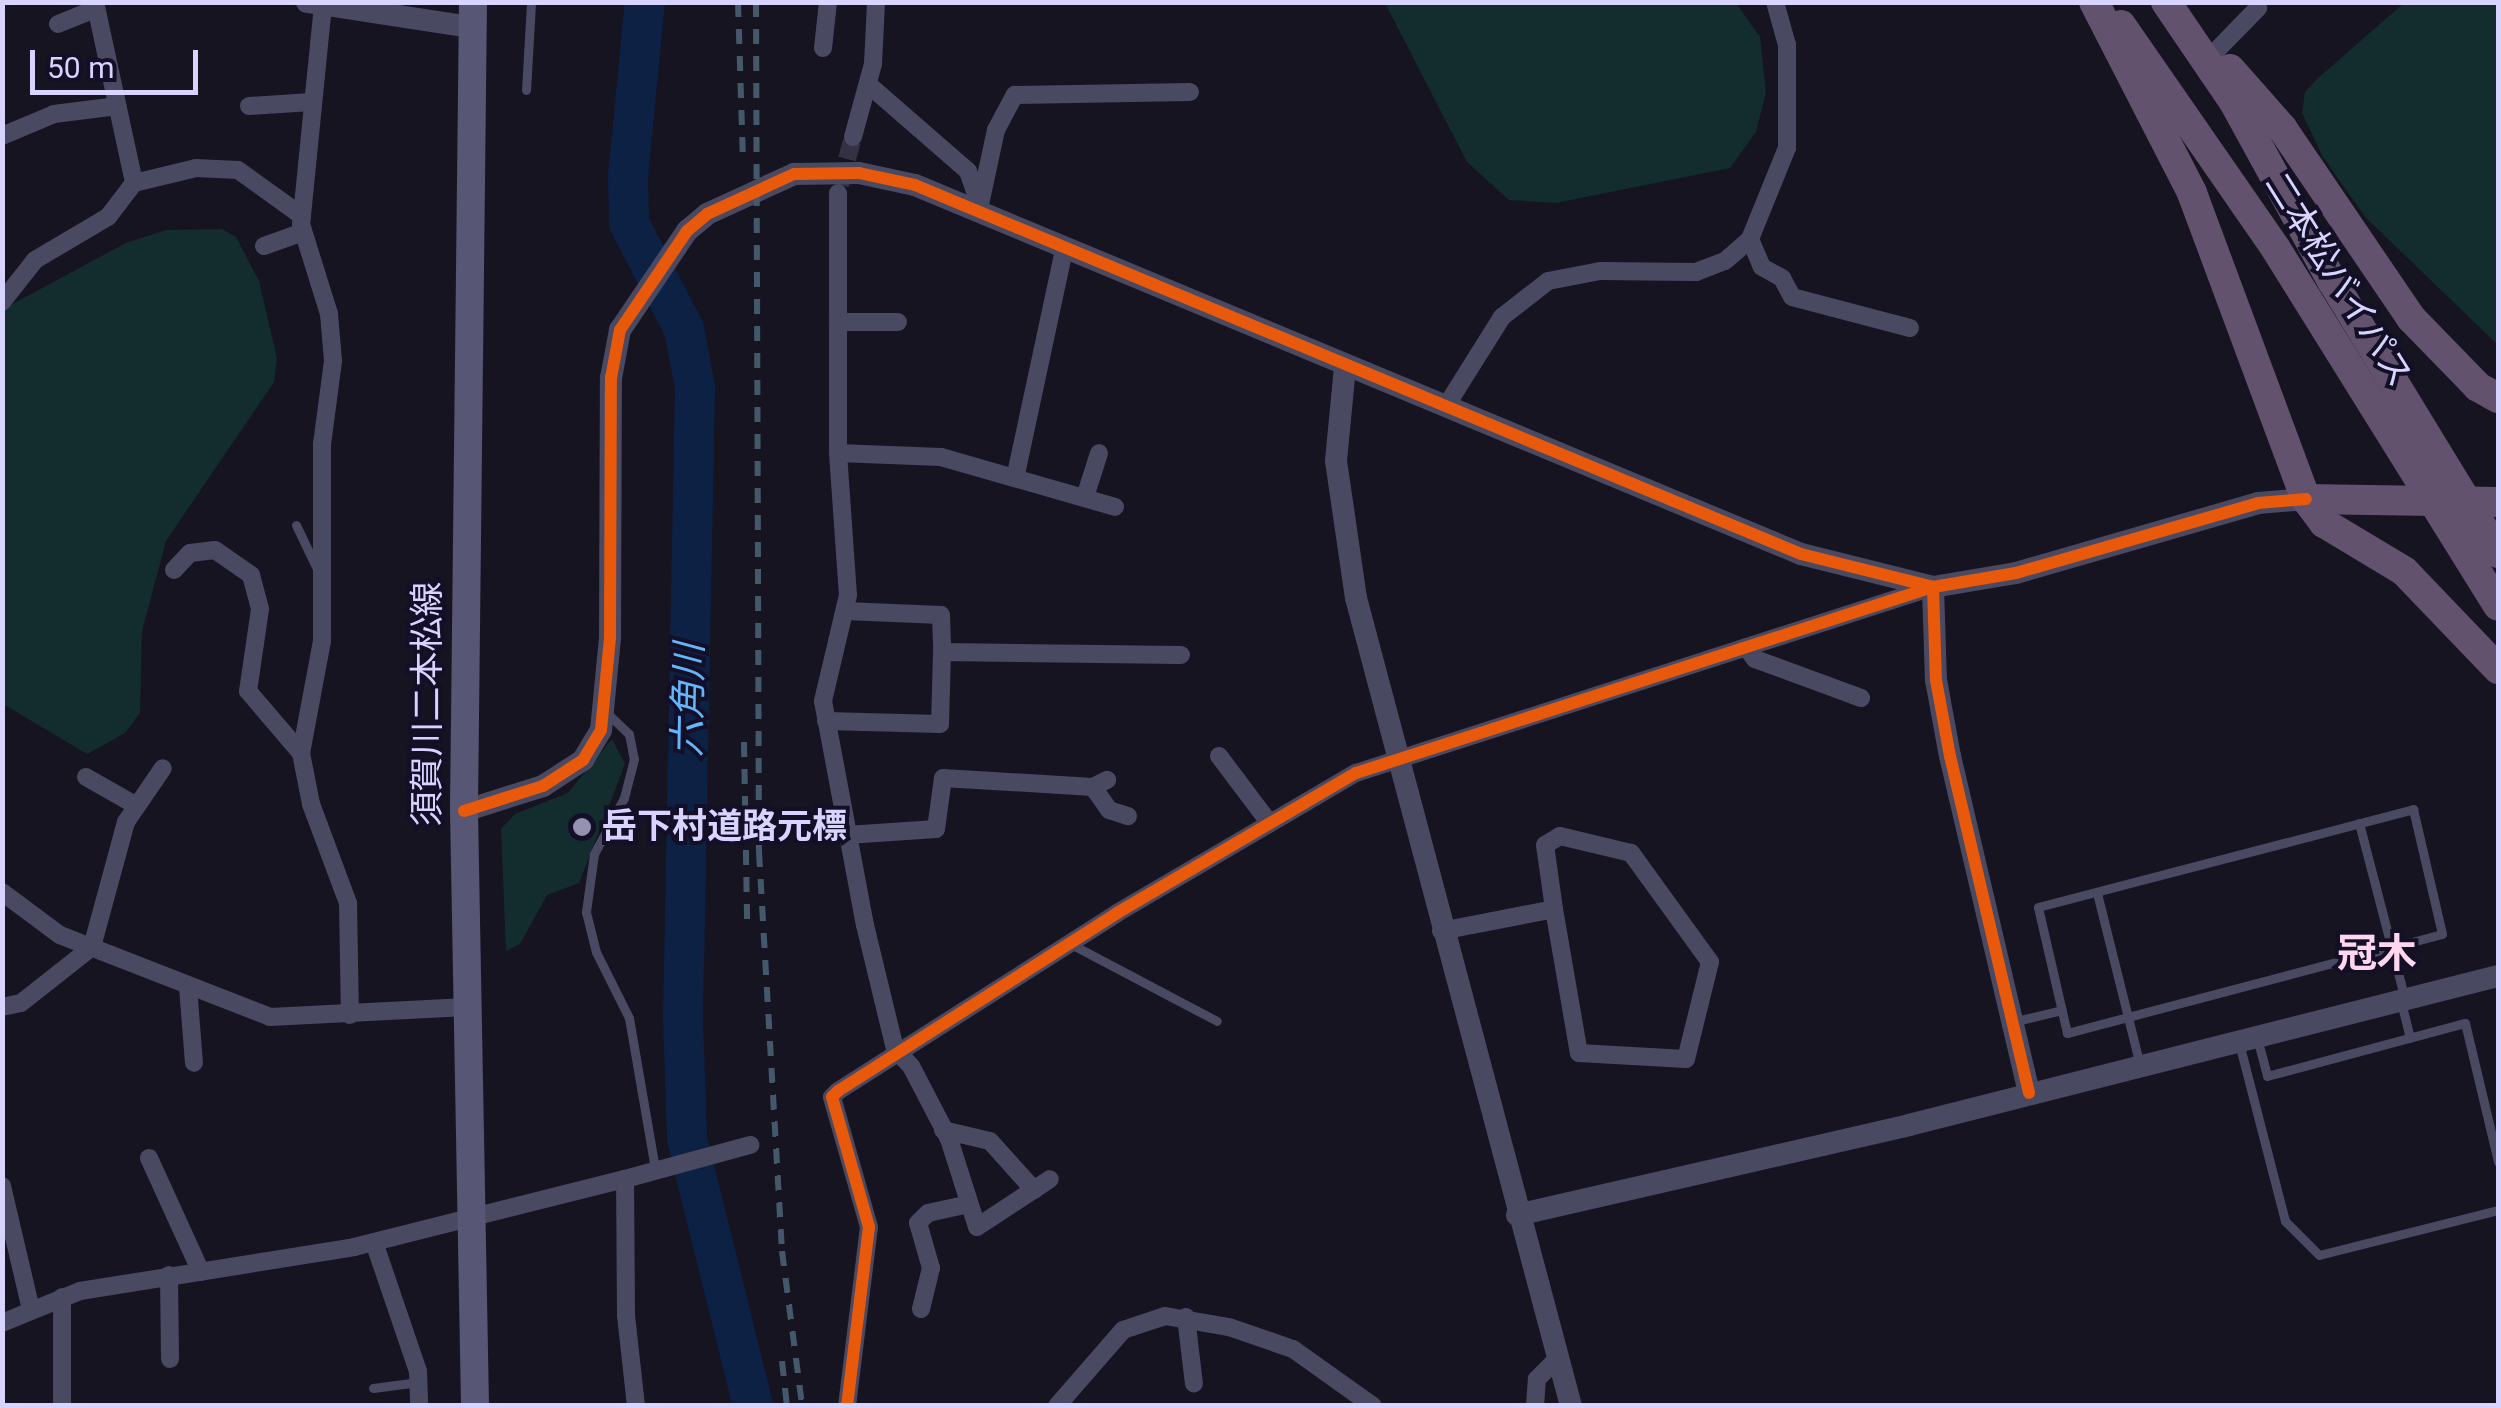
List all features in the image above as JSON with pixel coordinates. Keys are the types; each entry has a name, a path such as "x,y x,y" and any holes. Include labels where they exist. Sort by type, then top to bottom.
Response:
{"highway":[{"path":"2094,2 2192,193 2306,499 2324,523 2404,571 2498,669"},
{"name":"二本松バイパス","path":"2105,2 2265,232 2414,470 2476,518 2498,606"},
{"path":"2169,2 2282,128 2411,318 2478,386 2498,398"},
{"name":"二本松バイパス","path":"2169,2 2234,102 2332,281 2498,553"},
{"path":"2306,499 2476,518"}],"main road":[{"name":"須賀川二本松線","path":"472,15 464,811 475,1406"}],"street":[{"path":"823,48 828,2"},
{"path":"853,137 869,85 876,2"},
{"path":"1448,403 1502,317 1548,281 1600,271 1696,272 1725,261 1750,239 1787,148 1786,45 1776,2"},
{"path":"350,1015 348,903 312,804 300,753 322,641 322,444 332,338 303,224 310,102 322,4 472,15"},
{"path":"58,24 95,6 134,183"},
{"path":"2215,52 2258,8"},
{"path":"869,85 968,171 979,209"},
{"path":"979,209 996,130 1015,94 1190,92"},
{"path":"249,106 310,102"},
{"path":"2,136 54,114 117,106"},
{"path":"2,302 36,260 108,217 134,183 196,168 238,170 303,224"},
{"path":"464,811 543,786 571,769 591,748 607,713 611,378 633,303 667,255 707,214 781,178 825,171 881,176 979,209 1064,250 1346,367 1448,403 1801,554 1933,586"},
{"path":"838,193 838,453 846,611 825,686 826,720 847,835 895,1049 911,1066 943,1130 977,1227 1042,1185 990,1140 943,1130"},
{"path":"264,246 303,224"},
{"path":"1750,239 1762,267 1782,278 1792,296 1919,328"},
{"path":"1016,474 1064,250"},
{"path":"838,322 898,322"},
{"path":"1346,367 1336,420 1342,518 1441,931 1571,1406"},
{"path":"838,453 941,457 1016,474 1115,507"},
{"path":"1086,497 1099,453"},
{"path":"846,1406 869,1227 832,1098 895,1049 1268,821 1396,756 1933,586 2016,573 2258,503 2306,499"},
{"path":"174,570 190,552 215,550 251,575 260,608 248,691 300,753"},
{"path":"1933,586 1936,680 2029,1093"},
{"path":"826,720 940,724 941,615 846,611"},
{"path":"1746,648 1755,660 1860,698"},
{"path":"942,652 1182,655"},
{"path":"1220,756 1268,821"},
{"path":"2,1008 20,1003 92,947 135,805 163,768"},
{"path":"86,777 135,805"},
{"path":"847,835 936,829 943,778 1100,784 1109,810 1128,816"},
{"path":"1560,836 1631,853 1710,962 1686,1060 1578,1053 1554,909 1545,845 1560,836"},
{"path":"2,892 24,914 92,947 188,987 283,1019 466,1007"},
{"path":"1441,931 1554,909"},
{"path":"1517,1215 2498,976"},
{"path":"188,987 194,1063"},
{"path":"2,1324 62,1298 469,1222 750,1145"},
{"path":"149,1158 201,1272"},
{"path":"625,1179 626,1315 636,1406"},
{"path":"2,1186 31,1310"},
{"path":"922,1309 931,1268 918,1223 928,1213 969,1204"},
{"path":"374,1242 418,1382 419,1406"},
{"path":"169,1275 170,1360"},
{"path":"62,1298 62,1406"},
{"path":"1186,1318 1194,1384"},
{"path":"1057,1406 1109,1342 1136,1322 1186,1318 1293,1348 1373,1406"},
{"path":"1535,1406 1541,1370 1556,1360"}],"lane":[{"path":"526,90 531,2"},
{"path":"296,525 322,578"},
{"path":"607,713 629,734 634,759 624,798 594,854 586,912 596,952 629,1018 660,1168"},
{"path":"2413,809 2442,934 2067,1033 2038,907 2097,893 2413,809"},
{"path":"2359,823 2392,948 2410,1038"},
{"path":"2097,893 2140,1065"},
{"path":"1068,942 1217,1022"},
{"path":"2011,1022 2062,1010"},
{"path":"2247,1038 2267,1076 2464,1023 2498,1162"},
{"path":"2247,1038 2285,1221 2319,1256 2498,1210"},
{"path":"373,1388 418,1382"}],"green space":[{"path":"1385,3 1736,3 1760,37 1766,92 1756,132 1730,168 1556,203 1509,200 1467,162"},
{"path":"2404,3 2498,3 2498,345 2366,218 2323,157 2302,113 2305,92"},
{"path":"222,229 236,237 259,281 277,358 274,382 166,541 142,631 140,713 125,733 87,754 3,704 3,309 126,243 166,230"},
{"path":"612,739 625,764 579,883 547,895 520,944 506,951 501,829 515,814 568,793"}],"waterway":[{"name":"六角川","path":"645,2 628,175 629,223 684,329 695,387 683,1018 687,1139 753,1406"}],"tunnel":[{"path":"840,185 853,137"}],"railway":[{"path":"738,2 743,162"},
{"path":"756,2 759,852 782,1251 802,1406"},
{"path":"744,742 747,922"},
{"path":"782,1361 787,1406"}],"cycle path":[{"path":"464,811 543,786 583,760 601,730 610,638 611,378 620,330 687,231 707,214 794,174 859,173 915,185 1801,554 1933,587 2016,573 2258,503 2306,499"},
{"path":"847,1406 869,1227 832,1097 838,1091 1117,913 1356,773 1933,587 1936,680 1950,756 2029,1093"}],"place":[{"name":"岳下村道路元標","path":"582,827"}],"district":[{"name":"冠木","path":"2377,954"}]}
